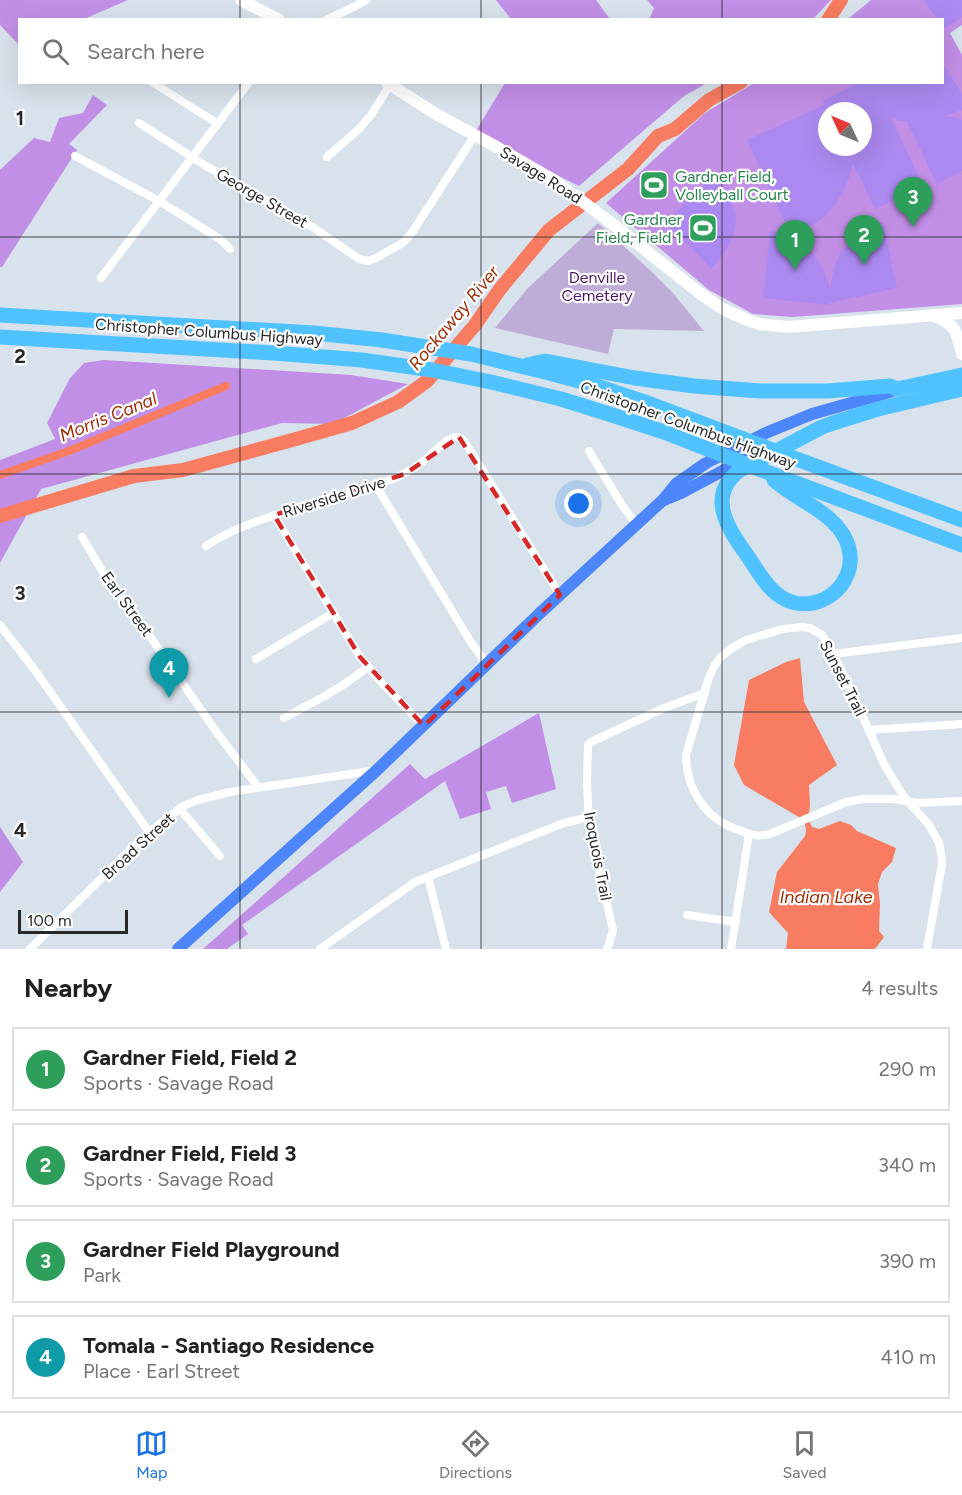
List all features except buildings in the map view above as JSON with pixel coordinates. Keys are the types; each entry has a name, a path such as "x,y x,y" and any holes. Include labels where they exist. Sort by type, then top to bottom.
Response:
{"highway":[{"name":"Christopher Columbus Highway","path":"0,315 382,339 524,366 637,399 962,520"},
{"name":"Christopher Columbus Highway","path":"0,337 283,354 387,363 452,374 535,392 664,432 962,545"},
{"path":"524,366 545,361 658,381 760,391 827,391 890,386 897,389 962,375"},
{"path":"765,472 784,489 819,509 832,520 845,538 850,553 850,568 840,587 824,600 813,604 797,603 788,601 773,591 731,533 724,517 722,499 729,480 740,470 822,427 878,409 962,389"}],"main road":[{"path":"178,949 377,770 560,595 663,501 676,484 706,463 768,432 812,414 890,393 897,389"},
{"path":"663,501 785,438 822,427"}],"street":[{"path":"241,0 276,18"},
{"path":"330,18 366,0"},
{"path":"155,84 218,124"},
{"path":"101,278 248,84"},
{"path":"327,157 360,129 371,115 388,84"},
{"name":"Savage Road","path":"388,84 436,114 555,181 701,294 723,309 747,320 788,327 962,314"},
{"name":"George Street","path":"139,123 314,228 359,259 368,261 404,242 475,135"},
{"path":"75,156 159,201 220,239 230,249"},
{"path":"954,328 962,314"},
{"path":"934,316 947,321 954,328 962,354"},
{"name":"Riverside Drive","path":"206,546 243,526 405,474 451,439 457,437 464,441 470,450 560,595"},
{"path":"589,451 636,524"},
{"path":"375,484 472,644 487,664"},
{"path":"274,515 368,667 424,726"},
{"name":"Earl Street","path":"82,537 104,574 258,787"},
{"path":"256,659 333,613"},
{"path":"0,625 149,832"},
{"name":"Sunset Trail","path":"749,834 729,827 712,816 695,794 687,776 686,755 712,671 721,657 746,640 783,629 803,627 822,635 843,673 885,766 907,801 929,825 939,843 942,864 927,949"},
{"path":"833,654 962,638"},
{"path":"284,718 333,691 368,667"},
{"name":"Iroquois Trail","path":"607,949 613,930 589,826 588,745 664,708 705,693"},
{"path":"869,730 962,724"},
{"name":"Broad Street","path":"30,949 149,832 180,808 198,800 230,792 377,770"},
{"path":"731,949 749,834 759,837 846,802 863,799 880,798 916,803 962,801"},
{"path":"180,808 220,856"},
{"path":"320,949 408,887 428,877 564,823 589,817"},
{"path":"428,877 446,949"},
{"path":"687,915 735,922"}],"highlighted area":[{"path":"459,437 560,595 424,726 360,657 274,515 405,474"}],"shaded area":[{"path":"0,0 128,0 86,18 18,18 18,44 0,25"},
{"path":"496,0 596,0 609,18 510,18"},
{"path":"647,0 831,0 814,18 650,18 654,8"},
{"path":"871,0 962,0 962,25 950,33 962,55 962,304 793,317 753,314 709,290 606,203 705,113 752,84 944,84 944,18 849,18"},
{"path":"924,0 962,0 962,17 944,29 944,18 936,18"},
{"path":"944,66 962,94 962,110 945,116 962,120 962,171 937,184 908,121 900,121 891,117 923,186 875,209 853,164 844,189 829,212 813,225 790,233 747,140 818,108 818,156 872,156 872,102 823,102 856,84 944,84"},
{"path":"504,84 705,84 684,96 579,186 474,134"},
{"path":"93,95 107,105 69,144 77,150 0,267 0,170 34,138 50,142 59,118 83,113"},
{"name":"Gardner Field, Field 1","path":"712,177 724,189 731,202 735,212 735,223 734,233 725,252 711,269 666,222"},
{"path":"883,222 897,288 830,303 830,305 763,298 770,231 793,238 810,251 823,269 830,291 833,272 840,254 859,235"},
{"path":"104,360 351,375 408,384 333,424 282,423 41,489 0,563 0,460 55,439 47,423 70,378 84,363"},
{"path":"539,713 556,789 512,803 506,786 486,792 491,809 460,819 445,781 242,925 248,934 227,949 203,949 410,764 425,779"},
{"path":"0,827 23,862 0,892"}],"green space":[{"name":"Denville Cemetery","path":"598,223 673,293 704,331 614,329 608,354 495,328 527,289"}],"water":[{"name":"Indian Lake","path":"800,658 804,702 837,765 809,785 808,819 812,827 819,829 840,821 896,848 892,862 882,872 878,884 879,931 884,937 875,949 786,949 788,933 769,912 777,872 805,836 804,820 744,785 734,765 749,680 786,662"}],"waterway":[{"name":"Rockaway River","path":"829,18 841,0"},
{"name":"Rockaway River","path":"0,516 134,476 183,470 352,423 398,402 427,381 475,325 500,289 549,230 628,169 658,136 675,129 709,100 737,84"},
{"name":"Morris Canal","path":"0,475 69,451 226,386"}],"place":[{"name":"Gardner Field, Volleyball Court","path":"654,185"},
{"name":"Gardner Field Playground","path":"913,227"},
{"name":"Gardner Field, Field 1","path":"703,228"},
{"name":"Gardner Field, Field 3","path":"864,265"},
{"name":"Gardner Field, Field 2","path":"795,270"},
{"name":"Tomala - Santiago Residence","path":"169,698"}]}
